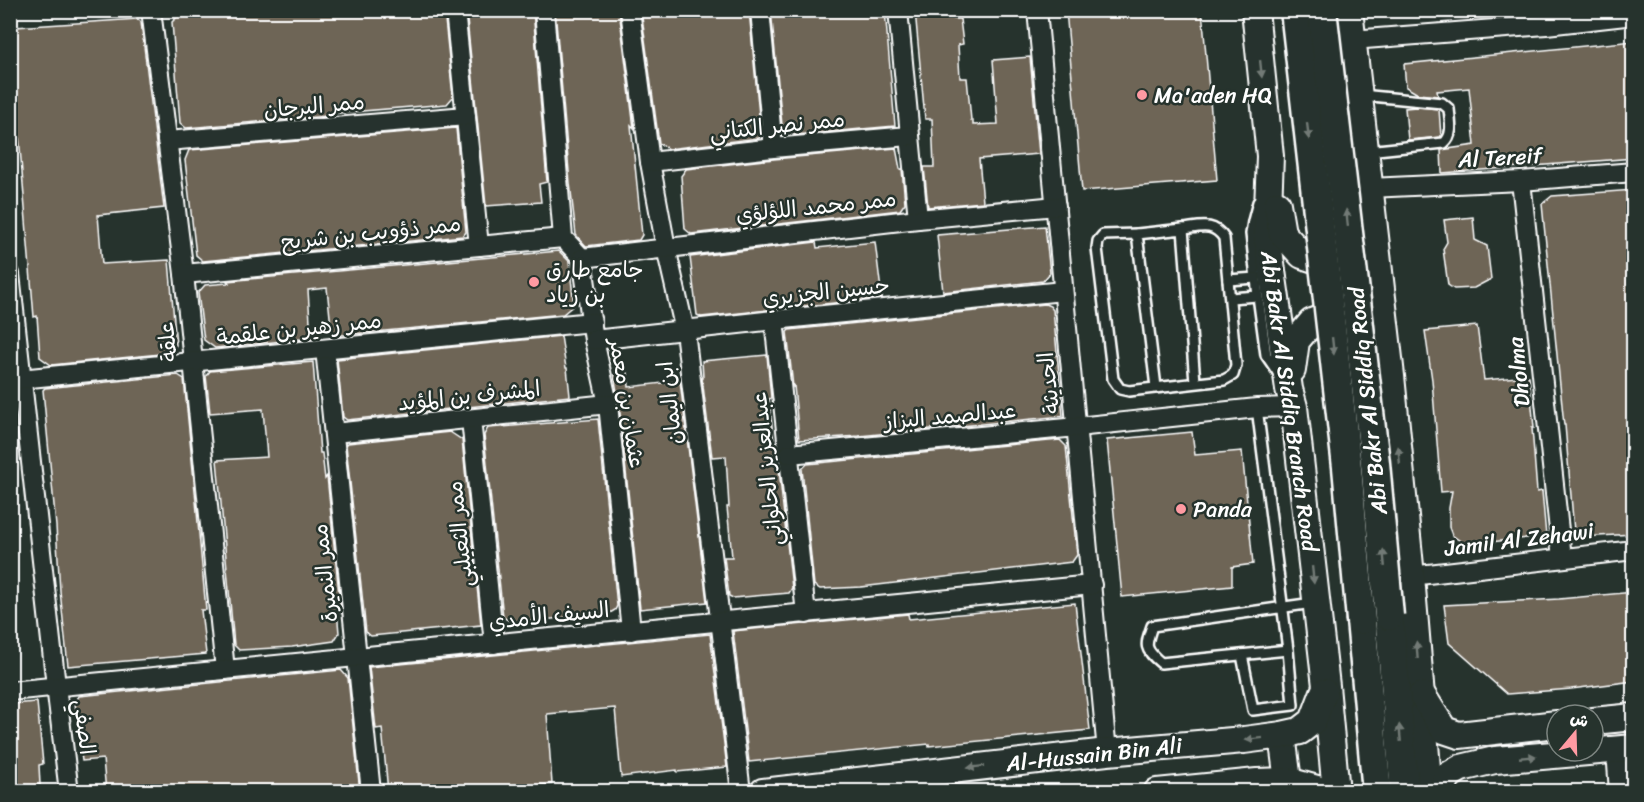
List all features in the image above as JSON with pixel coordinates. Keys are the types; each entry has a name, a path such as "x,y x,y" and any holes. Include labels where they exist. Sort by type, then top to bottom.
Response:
{"main road":[{"name":"Abi Bakr Al Siddiq Road","path":"1294,10 1344,443 1377,792"},
{"name":"Abi Bakr Al Siddiq Road","path":"1322,10 1375,463 1405,792"}],"street":[{"name":"علقة","path":"151,10 184,274 225,670"},
{"path":"456,10 479,246"},
{"path":"544,10 563,238 582,258"},
{"name":"ابن اليمان","path":"630,10 650,162 685,331 741,792"},
{"path":"760,10 773,148"},
{"path":"898,10 918,219"},
{"name":"الحديثة","path":"1037,10 1107,752"},
{"name":"Abi Bakr Al Siddiq Branch Road","path":"1255,10 1270,156 1268,236 1292,398 1326,686 1335,792"},
{"path":"1349,10 1391,376 1429,792"},
{"path":"1352,40 1545,18 1634,15"},
{"name":"ممر البرجان","path":"167,141 466,116"},
{"name":"ممر نصر الكتاني","path":"650,162 909,136"},
{"path":"1270,156 1282,233 1302,255 1329,264 1351,261 1369,242 1369,189"},
{"name":"Al Tereif","path":"1369,189 1634,172"},
{"name":"Dholma","path":"1521,181 1562,558"},
{"name":"ممر محمد اللؤلؤي","path":"582,258 918,219 1056,206"},
{"name":"ممر ذؤويب بن شريح","path":"184,274 563,238"},
{"name":"عثمان بن معمر","path":"582,258 593,331 608,404 632,631"},
{"name":"الصفي","path":"10,274 16,380 69,792"},
{"name":"حسين الجزيري","path":"593,331 685,331 1063,291"},
{"path":"1292,398 1296,341 1312,322 1334,314 1355,314 1375,322 1391,376"},
{"name":"عبدالعزيز الحلواني","path":"774,320 806,614"},
{"name":"ممر زهير بن علقمة","path":"16,380 325,349 593,331"},
{"name":"ممر النميرة","path":"325,349 371,792"},
{"name":"عبدالصمد البزاز","path":"789,454 1257,408 1292,398"},
{"name":"المشرف بن المؤيد","path":"334,433 608,404"},
{"name":"ممر الثعيلبي","path":"471,419 494,644"},
{"name":"Jamil Al Zehawi","path":"1411,576 1634,550"},
{"name":"السيف الأمدي","path":"10,691 1092,585"},
{"name":"Al-Hussain Bin Ali","path":"763,792 1107,752 1282,735 1300,731 1313,721 1326,686"},
{"path":"1420,690 1444,730 1459,735 1545,725"},
{"path":"1605,720 1634,717"},
{"path":"1492,731 1495,760"},
{"path":"1282,735 1287,781"},
{"path":"1442,792 1447,776 1461,768 1495,760 1625,749 1619,792"},
{"name":"Al-Hussain Bin Ali","path":"1157,792 1287,781 1317,789 1319,792"}],"lane":[{"path":"1358,95 1442,103 1449,109 1450,134 1444,142 1365,151"},
{"path":"1270,156 1251,234 1266,355 1292,398"},
{"path":"1211,227 1219,231 1224,238 1236,365 1233,375 1224,380 1129,391 1120,389 1113,379 1098,241 1103,236 1137,234 1211,227"},
{"path":"1183,229 1195,382"},
{"path":"1137,234 1156,387"},
{"path":"1228,280 1256,278"},
{"path":"1230,298 1258,296"},
{"path":"1242,655 1252,710 1293,705 1284,608 1257,408"},
{"path":"1288,650 1161,663 1149,654 1146,644 1152,626 1316,603"}],"building":[{"path":"227,10 444,10 453,97 447,104 186,128 180,123 172,22 178,16"},
{"path":"466,10 533,10 547,182 539,184 541,202 486,206"},
{"path":"555,10 619,10 634,128 631,125 642,235 639,240 586,246 576,235"},
{"path":"641,10 749,10 761,136 759,138 668,149 659,143"},
{"path":"771,10 885,10 895,126 795,135 782,125"},
{"path":"915,10 953,10 954,19 960,19 963,44 958,45 960,78 967,78 973,125 998,124 993,60 1030,57 1039,154 979,159 983,202 928,207 924,167 934,167 932,119 925,119"},
{"name":"Ma'aden HQ","path":"1066,10 1202,10 1217,180 1082,191"},
{"path":"138,19 141,22 164,208 98,215 102,264 169,260 176,345 170,353 51,365 40,357 37,316 34,317 10,35 15,27"},
{"path":"1634,41 1634,158 1442,173 1441,150 1475,145 1469,88 1437,91 1438,96 1418,94 1406,87 1404,64"},
{"path":"1405,108 1439,109 1441,137 1408,140"},
{"path":"456,128 466,232 463,236 203,261 196,255 185,160 189,150"},
{"path":"896,148 900,169 902,169 905,203 900,210 691,234 685,229 681,176 686,169"},
{"path":"1634,190 1634,534 1580,537 1574,531 1542,204 1552,196"},
{"path":"1473,217 1475,240 1487,246 1491,279 1474,288 1454,289 1448,285 1443,249 1447,242 1444,220"},
{"path":"1045,226 1050,273 1043,281 943,292 937,235"},
{"path":"816,242 817,248 875,242 882,298 701,317 697,315 690,257"},
{"path":"559,251 569,261 574,305 563,314 332,336 327,288 308,290 311,338 215,348 204,340 198,293 205,285 229,283 227,281"},
{"path":"1045,304 1053,310 1063,416 799,440 787,332 789,330"},
{"path":"1477,326 1484,380 1529,376 1537,492 1542,491 1546,536 1471,544 1463,543 1452,535 1449,527 1452,491 1441,492 1432,380 1425,331"},
{"path":"561,336 570,396 347,420 343,417 337,359"},
{"path":"767,355 771,398 769,399 792,588 789,593 733,598 729,596 724,557 732,557 727,507 729,507 726,456 712,457 702,361"},
{"path":"313,362 320,453 322,453 325,479 327,476 341,613 337,610 339,633 334,641 292,647 239,650 234,645 217,460 267,457 263,409 210,413 206,376 210,371"},
{"path":"628,373 629,387 680,381 707,602 640,609 619,403 614,375"},
{"path":"178,375 184,379 206,610 201,610 206,654 68,666 43,390"},
{"path":"598,419 617,606 610,613 513,623 503,617 484,435 488,428"},
{"path":"450,432 462,440 481,625 371,636 366,632 346,445"},
{"name":"Panda","path":"1192,432 1195,455 1242,451 1253,564 1232,567 1232,586 1122,597 1107,440"},
{"path":"1060,440 1066,446 1077,555 1072,562 861,587 820,589 814,585 802,469 807,464"},
{"path":"1634,592 1634,681 1507,694 1449,643 1444,605 1559,599"},
{"path":"1075,603 1090,730 749,762 733,631 908,614 909,619"},
{"path":"710,634 727,767 621,777 615,708 547,714 552,784 475,792 388,792 382,728 376,729 369,667"},
{"path":"341,670 348,678 360,792 106,792 103,759 82,761 75,703 79,696"},
{"path":"37,702 43,764 39,765 40,785 10,788 10,704"}],"place":[{"name":"Ma'aden HQ","path":"1142,95"},
{"name":"جامع طارق بن زياد","path":"534,282"},
{"name":"Panda","path":"1181,509"}]}
